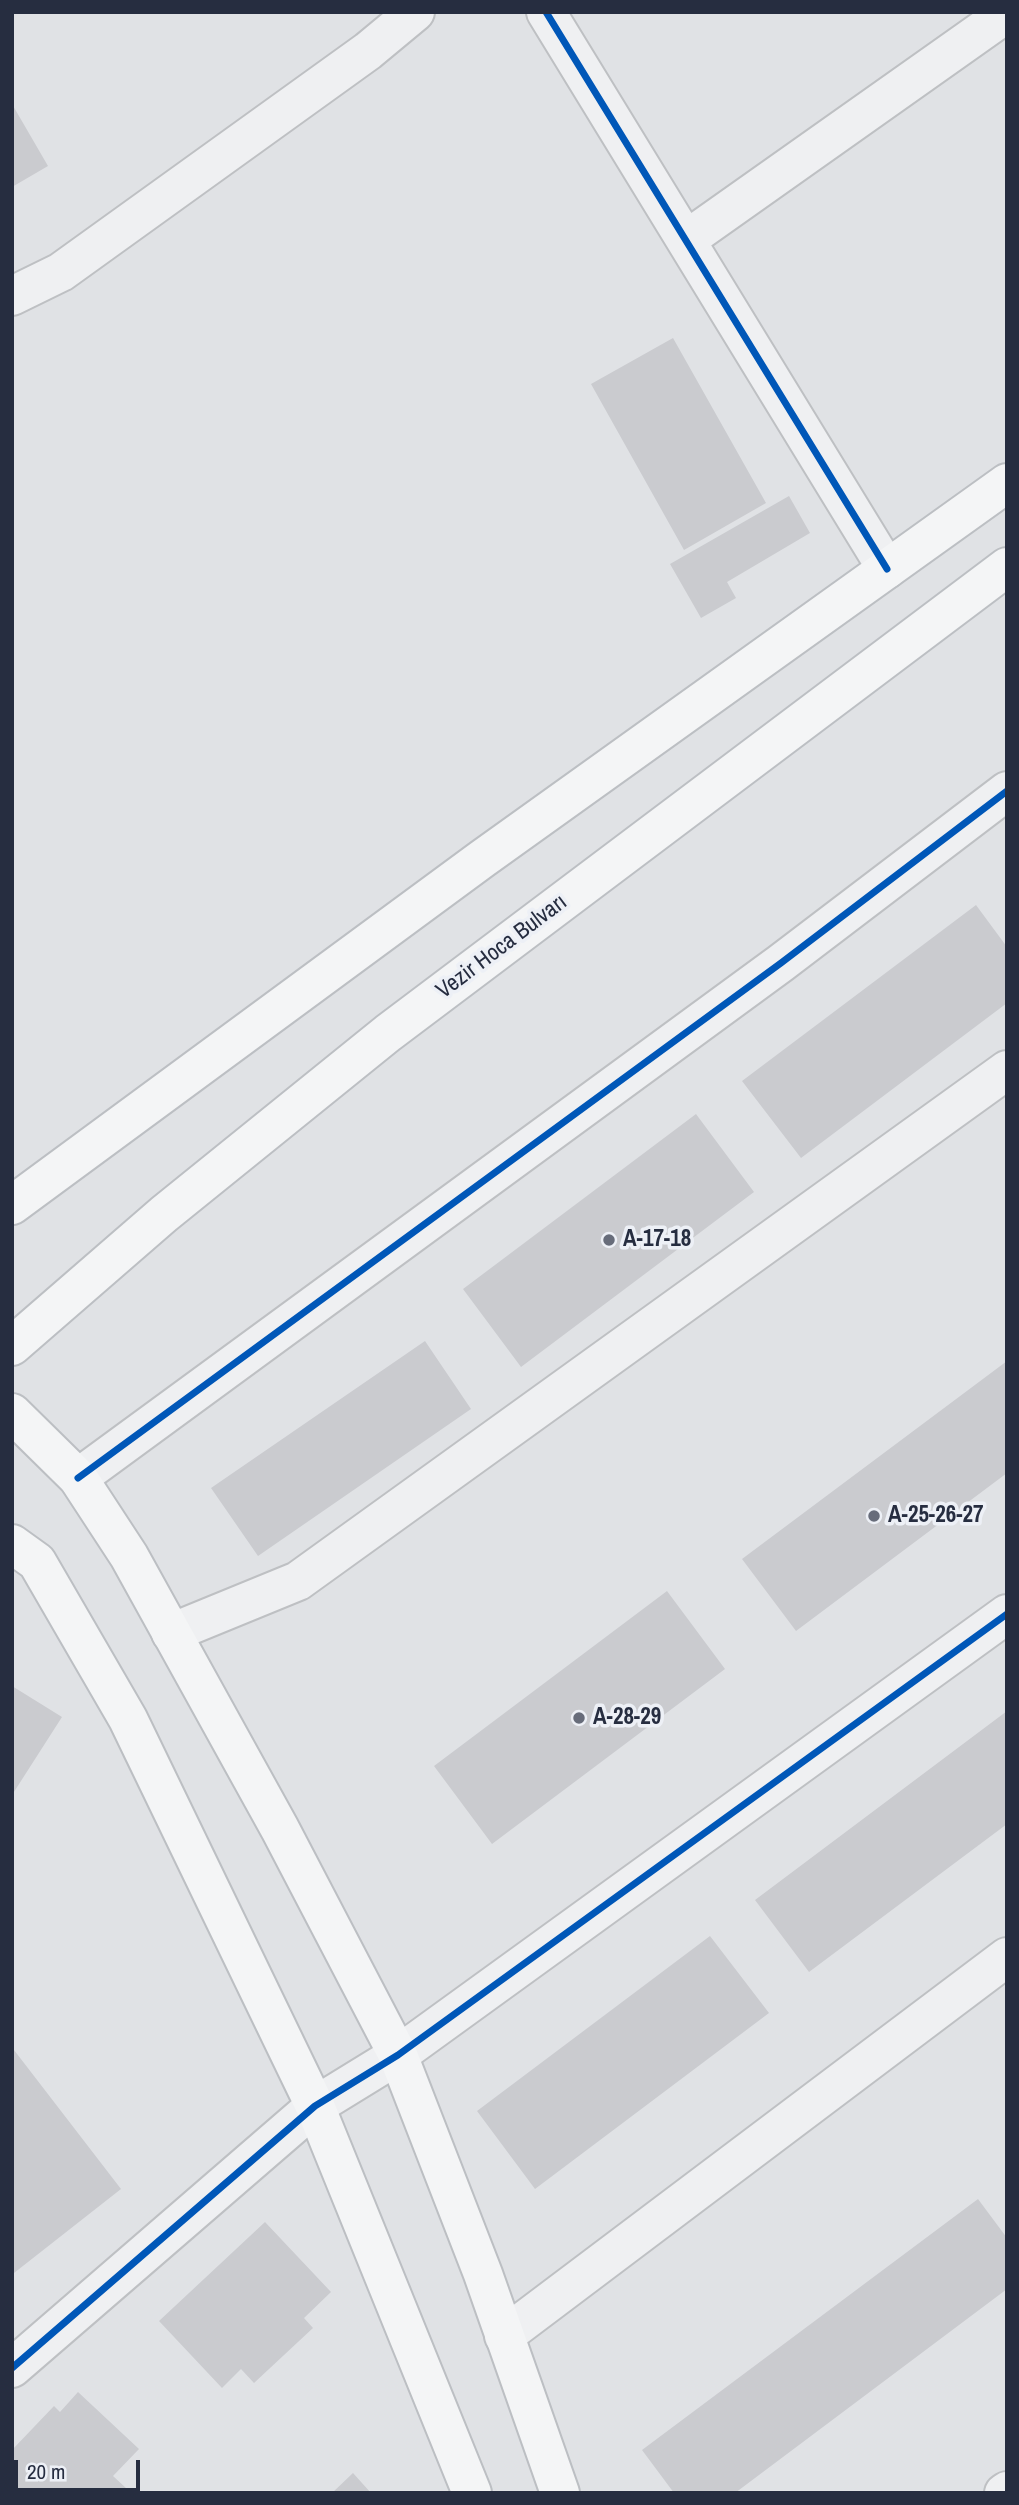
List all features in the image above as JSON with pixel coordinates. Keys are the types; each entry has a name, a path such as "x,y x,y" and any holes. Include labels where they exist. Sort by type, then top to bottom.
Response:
{"main road":[{"path":"12,1205 482,859 1007,484"},
{"name":"Vezir Hoca Bulvarı","path":"12,1346 164,1213 387,1033 1007,566"},
{"path":"12,1413 78,1478 130,1556 280,1829 398,2055 504,2336 559,2493"},
{"path":"12,1544 37,1562 128,1719 315,2106 472,2493"}],"street":[{"path":"12,296 61,272 368,51 415,12"},
{"path":"546,12 887,569"},
{"path":"685,240 1007,13"},
{"path":"78,1478 781,963 1007,791"},
{"path":"171,1633 298,1581 1007,1070"},
{"path":"12,2368 315,2106 398,2055 1007,1614"},
{"path":"504,2336 1007,1957"}],"building":[{"path":"12,104 48,166 12,187"},
{"path":"673,338 766,503 684,550 591,384"},
{"path":"789,496 810,533 727,582 736,598 701,618 670,564"},
{"path":"976,905 1007,947 1007,1003 801,1158 742,1081"},
{"name":"A-17-18","path":"696,1114 754,1192 521,1367 463,1289"},
{"path":"425,1341 471,1409 258,1556 211,1488"},
{"name":"A-25-26-27","path":"1007,1361 1007,1473 796,1631 742,1559"},
{"name":"A-28-29","path":"667,1591 725,1669 492,1844 434,1766"},
{"path":"12,1686 62,1717 12,1795"},
{"path":"1007,1711 1007,1824 809,1972 755,1900"},
{"path":"710,1936 769,2013 535,2189 477,2111"},
{"path":"14,2050 121,2189 14,2273 12,2052"},
{"path":"978,2199 1007,2238 1007,2289 735,2493 674,2493 642,2450"},
{"path":"265,2222 331,2292 304,2318 313,2328 254,2383 241,2369 222,2388 159,2321"},
{"path":"78,2392 139,2449 113,2476 126,2488 122,2493 12,2493 12,2450 54,2406 60,2412"},
{"path":"353,2473 371,2493 332,2493"}],"cycle path":[{"path":"546,12 887,569"},
{"path":"78,1478 781,963 1007,791"},
{"path":"12,2368 315,2106 398,2055 1007,1614"}],"place":[{"name":"A-17-18","path":"609,1240"},
{"name":"A-25-26-27","path":"874,1516"},
{"name":"A-28-29","path":"579,1718"}]}
